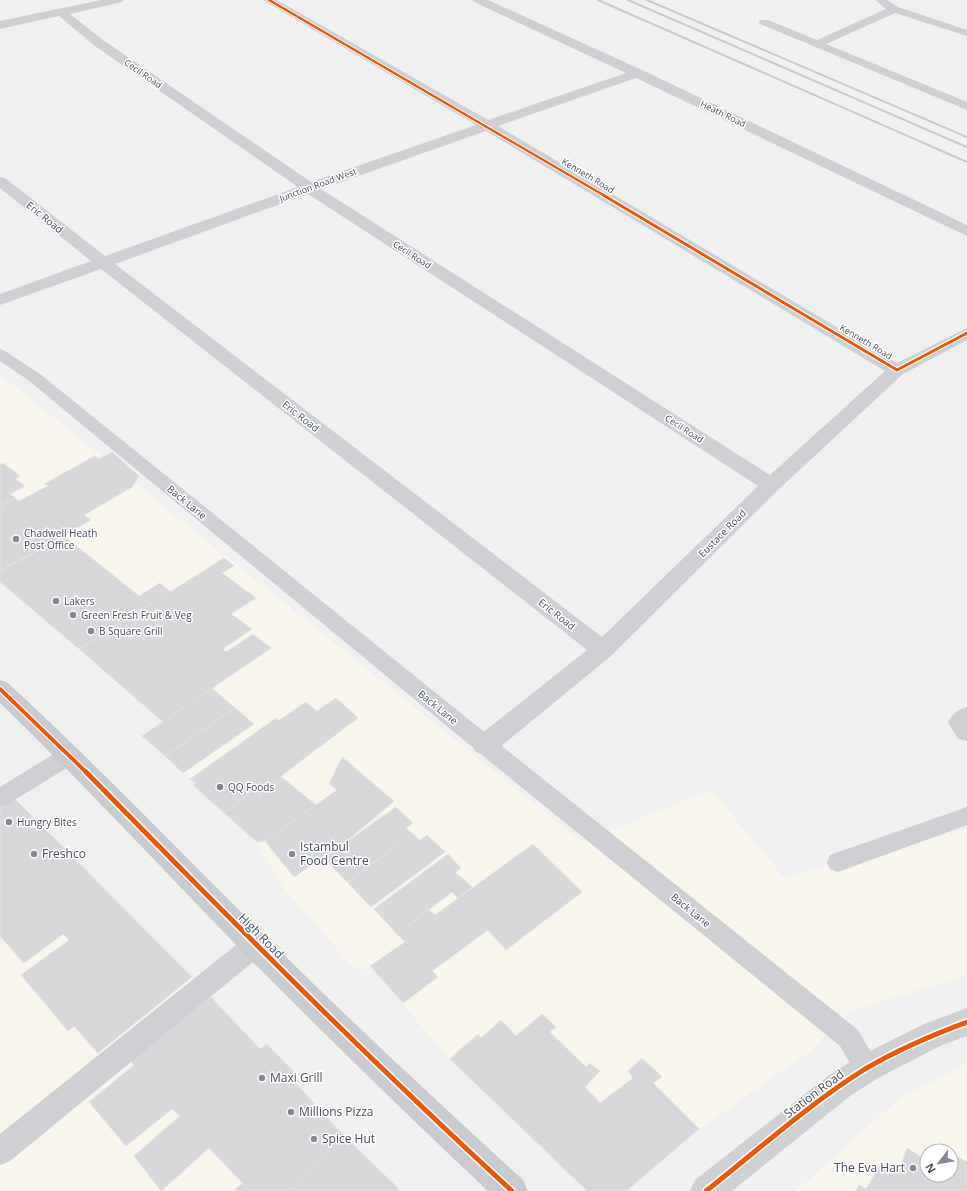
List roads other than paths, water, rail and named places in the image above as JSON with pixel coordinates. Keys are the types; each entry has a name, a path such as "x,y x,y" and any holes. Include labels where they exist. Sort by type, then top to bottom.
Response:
{"main road":[{"name":"High Road","path":"0,689 70,754 255,945 436,1121 512,1191"}],"street":[{"path":"0,25 118,0"},
{"name":"Kenneth Road","path":"268,0 488,126 897,370"},
{"name":"Heath Road","path":"478,0 637,73 967,231"},
{"name":"Cecil Road","path":"61,12 99,43 309,188 771,485"},
{"name":"Junction Road West","path":"0,300 309,188 637,73"},
{"name":"Eric Road","path":"0,180 103,263 603,650"},
{"name":"Eustace Road","path":"485,745 603,650 771,485 897,370 967,333"},
{"path":"967,716 960,722 967,732"},
{"name":"Station Road","path":"706,1191 839,1086 868,1068 932,1035 967,1022"}],"lane":[{"path":"880,0 894,9 967,33"},
{"path":"817,44 894,9"},
{"path":"764,22 967,106"},
{"name":"Back Lane","path":"0,354 34,377 485,745 849,1038 868,1068"},
{"path":"0,798 70,754"},
{"path":"838,862 967,816"},
{"path":"0,1151 255,945"}],"railway":[{"path":"598,0 967,162"},
{"path":"628,0 967,147"},
{"path":"647,0 967,137"}],"place":[{"name":"Chadwell Heath Post Office","path":"16,539"},
{"name":"Lakers","path":"56,601"},
{"name":"Green Fresh Fruit & Veg","path":"73,615"},
{"name":"B Square Grill","path":"91,631"},
{"name":"QQ Foods","path":"220,787"},
{"name":"Hungry Bites","path":"9,822"},
{"name":"Freshco","path":"34,854"},
{"name":"Istambul Food Centre","path":"292,854"},
{"name":"Maxi Grill","path":"262,1078"},
{"name":"Millions Pizza","path":"291,1112"},
{"name":"Spice Hut","path":"314,1139"},
{"name":"The Eva Hart","path":"913,1168"}]}
